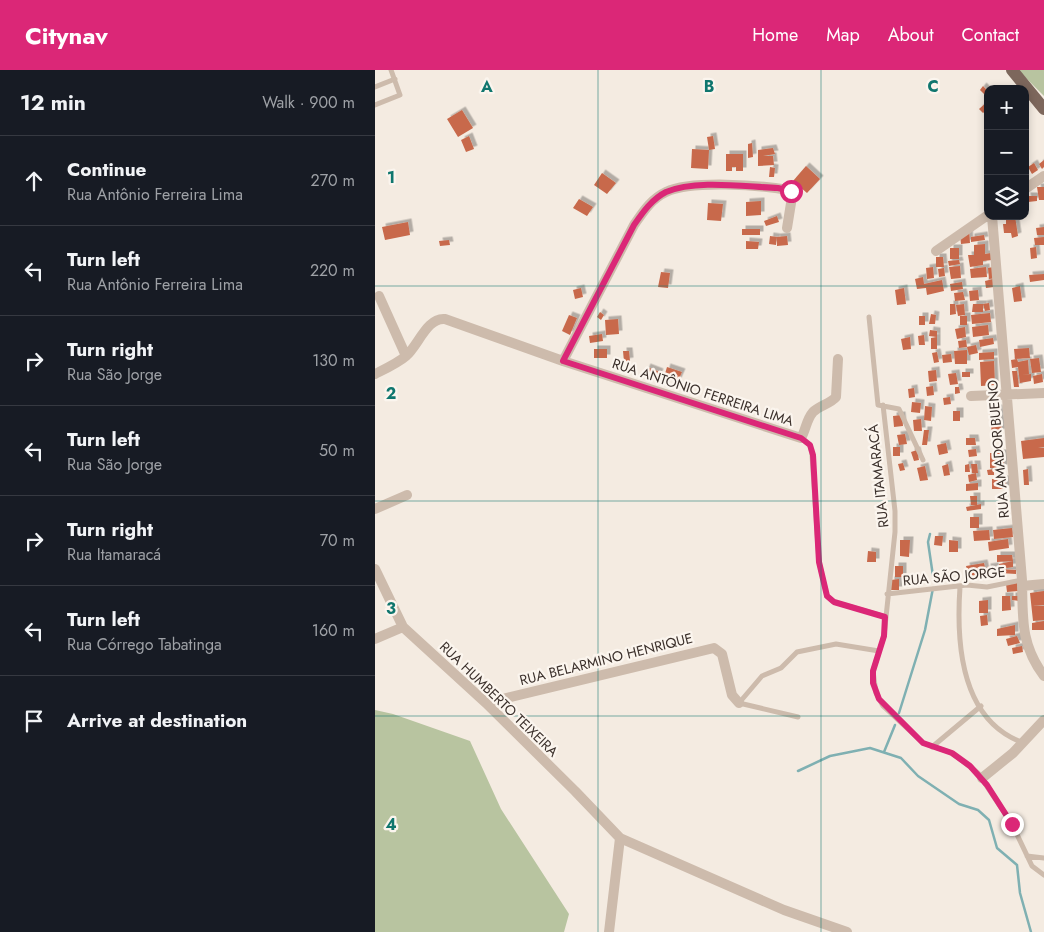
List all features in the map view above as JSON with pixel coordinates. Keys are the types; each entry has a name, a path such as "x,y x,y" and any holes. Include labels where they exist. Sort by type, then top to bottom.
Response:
{"main road":[{"path":"1012,70 1044,109"}],"street":[{"path":"1029,185 1044,176"},
{"path":"563,361 634,225 644,210 666,192 698,185 788,190 792,197 787,228"},
{"path":"936,251 984,218"},
{"name":"RUA AMADOR BUENO","path":"992,220 1025,639 1034,661 1044,676"},
{"path":"375,374 406,356 379,296"},
{"name":"RUA ANTÔNIO FERREIRA LIMA","path":"406,356 431,324 441,318 563,361 801,438 812,414 820,406 831,402 836,397 838,359"},
{"path":"971,396 1044,392"},
{"path":"375,509 407,496"},
{"name":"RUA HUMBERTO TEIXEIRA","path":"375,569 403,627 486,703 620,838 784,910 847,932"},
{"path":"1022,583 1044,584"},
{"path":"375,639 403,627"},
{"name":"RUA BELARMINO HENRIQUE","path":"486,703 714,648 721,652 732,695 739,703"},
{"path":"981,778 1024,743 1044,720"},
{"path":"609,932 620,838"}],"lane":[{"path":"375,105 400,95 391,70"},
{"path":"375,87 395,79"},
{"name":"RUA ITAMARACÁ","path":"869,317 871,346 877,374 878,403 882,406 895,511 895,532 884,636 873,671 873,683 883,706 917,738 932,747"},
{"path":"882,406 895,407 902,413 923,460"},
{"path":"801,438 810,445 813,455 819,562 827,596 834,602 885,617"},
{"name":"RUA SÃO JORGE","path":"887,594 967,585 987,587 1022,583"},
{"path":"959,587 958,620 962,664 981,706 999,731 1024,743"},
{"path":"798,717 739,703 762,676 781,668 797,652 836,644 879,651"},
{"path":"981,706 932,747 962,759 981,778 1012,824 1034,869 1044,875"},
{"path":"1027,856 1044,858"}],"green space":[{"path":"1018,70 1044,70 1044,96"},
{"path":"375,710 393,714 470,741 501,809 569,914 564,932 375,932"}],"building":[{"path":"983,86 984,94 980,90"},
{"path":"984,105 984,112 979,109"},
{"path":"462,110 473,128 458,137 447,119"},
{"path":"469,136 474,149 466,152 461,140"},
{"path":"713,136 715,149 709,150 707,137"},
{"path":"752,143 753,157 748,158 748,144"},
{"path":"773,148 775,154 763,156 773,156 774,165 758,166 758,150"},
{"path":"692,149 709,150 708,169 691,168"},
{"path":"726,154 743,154 743,171 736,171 736,167 732,167 732,171 726,171"},
{"path":"1044,160 1044,167 1042,169 1039,164"},
{"path":"1034,163 1038,170 1032,174 1029,166"},
{"path":"806,166 820,179 807,193 793,181"},
{"path":"770,167 775,168 774,177 769,177"},
{"path":"602,173 616,183 607,194 594,185"},
{"path":"1037,187 1044,187 1044,200 1039,200"},
{"path":"1029,196 1037,196 1037,201 1029,202"},
{"path":"579,199 593,207 587,216 573,208"},
{"path":"761,201 761,215 746,216 746,202"},
{"path":"708,203 723,204 721,221 707,220"},
{"path":"777,216 779,222 766,226 764,221"},
{"path":"1006,220 1016,220 1018,236 1012,238 1011,233 1004,233 1003,224 1006,224"},
{"path":"408,222 410,235 385,240 382,227"},
{"path":"1044,227 1044,235 1037,235 1036,228"},
{"path":"742,229 760,229 760,235 742,235"},
{"path":"969,230 970,243 961,244 960,235"},
{"path":"984,235 985,240 971,242 971,237"},
{"path":"770,236 777,237 776,245 769,244"},
{"path":"787,236 788,245 777,246 777,237"},
{"path":"1044,237 1044,245 1035,245 1034,238"},
{"path":"449,240 450,245 440,246 439,241"},
{"path":"746,241 759,242 758,249 746,249"},
{"path":"985,244 985,254 991,253 992,260 983,261 983,265 970,267 968,255 974,255 974,245"},
{"path":"1036,247 1037,258 1031,259 1030,248"},
{"path":"950,248 959,248 959,259 950,259"},
{"path":"936,257 943,257 944,267 936,267"},
{"path":"959,260 960,264 949,266 948,261"},
{"path":"960,266 961,278 951,279 949,267"},
{"path":"933,267 934,278 927,279 926,268"},
{"path":"986,267 987,277 971,278 970,269"},
{"path":"993,267 995,278 989,279 988,268"},
{"path":"944,268 945,276 939,277 938,269"},
{"path":"661,272 670,273 668,288 658,287"},
{"path":"1044,274 1044,280 1030,282 1029,275"},
{"path":"923,277 924,284 942,280 944,291 927,295 926,288 917,289 915,279"},
{"path":"993,279 994,287 986,288 985,281"},
{"path":"962,282 963,289 951,291 950,284"},
{"path":"1020,286 1022,301 1014,302 1012,288"},
{"path":"581,288 583,297 575,299 573,290"},
{"path":"904,288 906,304 897,305 895,290"},
{"path":"978,290 979,300 970,301 969,291"},
{"path":"963,292 965,300 955,301 954,293"},
{"path":"989,303 990,310 985,311 983,304"},
{"path":"950,304 955,304 956,314 950,315"},
{"path":"964,304 965,315 958,316 956,305"},
{"path":"973,304 983,304 983,312 972,312"},
{"path":"600,312 604,315 601,320 597,317"},
{"path":"990,313 991,322 972,324 971,315"},
{"path":"931,314 936,315 935,324 929,324"},
{"path":"569,315 577,318 570,335 562,331"},
{"path":"919,316 925,316 925,325 919,325"},
{"path":"960,316 967,316 967,325 960,325"},
{"path":"618,319 619,334 606,335 605,320"},
{"path":"988,325 989,335 973,337 972,327"},
{"path":"965,327 966,337 957,339 955,329"},
{"path":"930,330 937,331 937,337 929,336"},
{"path":"602,334 603,341 590,343 589,336"},
{"path":"924,335 925,345 919,345 918,336"},
{"path":"910,337 911,349 903,350 901,339"},
{"path":"937,337 937,349 931,349 931,338"},
{"path":"993,338 994,344 980,347 979,340"},
{"path":"966,340 967,347 959,348 958,341"},
{"path":"976,345 978,353 969,355 967,347"},
{"path":"1029,348 1030,358 1015,359 1014,349"},
{"path":"594,349 607,349 607,358 594,358"},
{"path":"967,350 967,364 955,364 954,351"},
{"path":"623,351 629,351 630,361 624,362"},
{"path":"937,352 939,362 934,363 932,353"},
{"path":"994,352 994,359 979,360 979,353"},
{"path":"951,354 952,362 943,363 942,355"},
{"path":"1039,358 1041,372 1032,373 1030,359"},
{"path":"1017,359 1018,362 1028,360 1029,374 1022,375 1031,374 1031,381 1020,383 1018,367 1012,368 1011,360"},
{"path":"994,361 995,385 981,386 980,362"},
{"path":"647,367 660,372 658,377 645,372"},
{"path":"667,367 682,372 678,381 664,377"},
{"path":"936,370 937,381 929,382 928,371"},
{"path":"1012,371 1017,371 1019,387 1014,387"},
{"path":"962,372 970,372 970,377 962,377"},
{"path":"956,373 958,384 950,385 948,374"},
{"path":"1042,374 1043,382 1034,384 1033,376"},
{"path":"933,386 934,395 927,396 926,387"},
{"path":"955,387 959,387 960,393 955,394"},
{"path":"914,388 915,397 909,398 908,389"},
{"path":"950,397 951,404 944,405 943,398"},
{"path":"912,402 921,403 920,413 911,412"},
{"path":"925,406 932,407 931,421 924,420"},
{"path":"999,408 1002,432 992,434 989,409"},
{"path":"953,411 960,411 960,421 953,421"},
{"path":"902,415 903,426 894,427 893,416"},
{"path":"921,419 922,431 914,431 913,420"},
{"path":"924,430 929,430 927,445 922,445"},
{"path":"905,434 907,444 899,445 897,435"},
{"path":"966,438 975,438 976,445 966,445"},
{"path":"1044,438 1044,447 1038,448 1044,448 1044,457 1023,459 1021,441"},
{"path":"946,443 948,453 939,455 937,445"},
{"path":"893,447 900,447 900,456 893,456"},
{"path":"976,449 977,456 969,457 968,450"},
{"path":"917,450 919,460 914,461 911,452"},
{"path":"990,453 1004,453 1004,468 990,468"},
{"path":"903,463 905,470 900,471 898,464"},
{"path":"948,464 950,475 944,476 942,466"},
{"path":"969,464 970,472 965,472 965,465"},
{"path":"971,464 977,464 978,473 972,473"},
{"path":"925,466 928,480 920,481 917,468"},
{"path":"994,469 994,475 988,475 987,470"},
{"path":"1028,469 1029,485 1024,485 1023,470"},
{"path":"976,473 977,480 969,482 968,475"},
{"path":"992,479 1006,479 1006,489 992,489"},
{"path":"978,483 978,490 966,491 966,484"},
{"path":"970,496 977,496 977,505 971,505"},
{"path":"981,504 981,509 967,511 966,507"},
{"path":"970,517 979,517 979,528 970,528"},
{"path":"1012,528 1013,537 994,539 993,530"},
{"path":"989,530 990,540 974,541 973,531"},
{"path":"935,536 943,536 942,546 934,545"},
{"path":"1008,539 1009,548 989,551 988,542"},
{"path":"900,540 910,540 909,557 900,556"},
{"path":"949,540 958,541 958,552 949,552"},
{"path":"868,551 876,552 876,562 867,562"},
{"path":"997,555 1012,555 1013,561 997,562"},
{"path":"1013,561 1013,567 1000,569 999,564"},
{"path":"984,563 987,576 977,578 976,575 968,576 966,566"},
{"path":"895,566 903,566 903,577 895,577"},
{"path":"995,566 997,575 989,576 987,567"},
{"path":"1000,569 1016,570 1016,574 1000,573"},
{"path":"899,579 899,590 891,590 891,580"},
{"path":"1017,583 1018,591 1007,592 1006,584"},
{"path":"1044,591 1044,605 1033,606 1044,606 1044,620 1033,621 1030,593"},
{"path":"1002,596 1010,596 1011,610 1002,611"},
{"path":"1012,596 1019,596 1019,601 1012,600"},
{"path":"988,600 988,613 979,613 979,601"},
{"path":"987,615 988,625 981,626 980,616"},
{"path":"1044,621 1044,630 1032,630 1032,623"},
{"path":"1015,625 1015,635 997,636 997,629"},
{"path":"1017,636 1020,643 1008,646 1006,639"},
{"path":"1022,646 1023,652 1013,654 1012,648"}],"waterway":[{"path":"930,534 928,542 933,576"},
{"path":"899,713 925,630 933,588"},
{"path":"884,752 895,725"},
{"path":"798,771 830,756 870,748 901,758 918,776 959,804 978,810 989,820 997,848 1017,865 1020,893 1031,932"}],"route":[{"path":"791,191 778,188 698,185 666,192 655,199 644,210 634,225 563,361 804,439 810,445 813,455 819,562 827,596 834,602 885,617 884,636 873,671 873,683 879,699 883,706 923,743 952,753 978,773 1012,824"}]}
